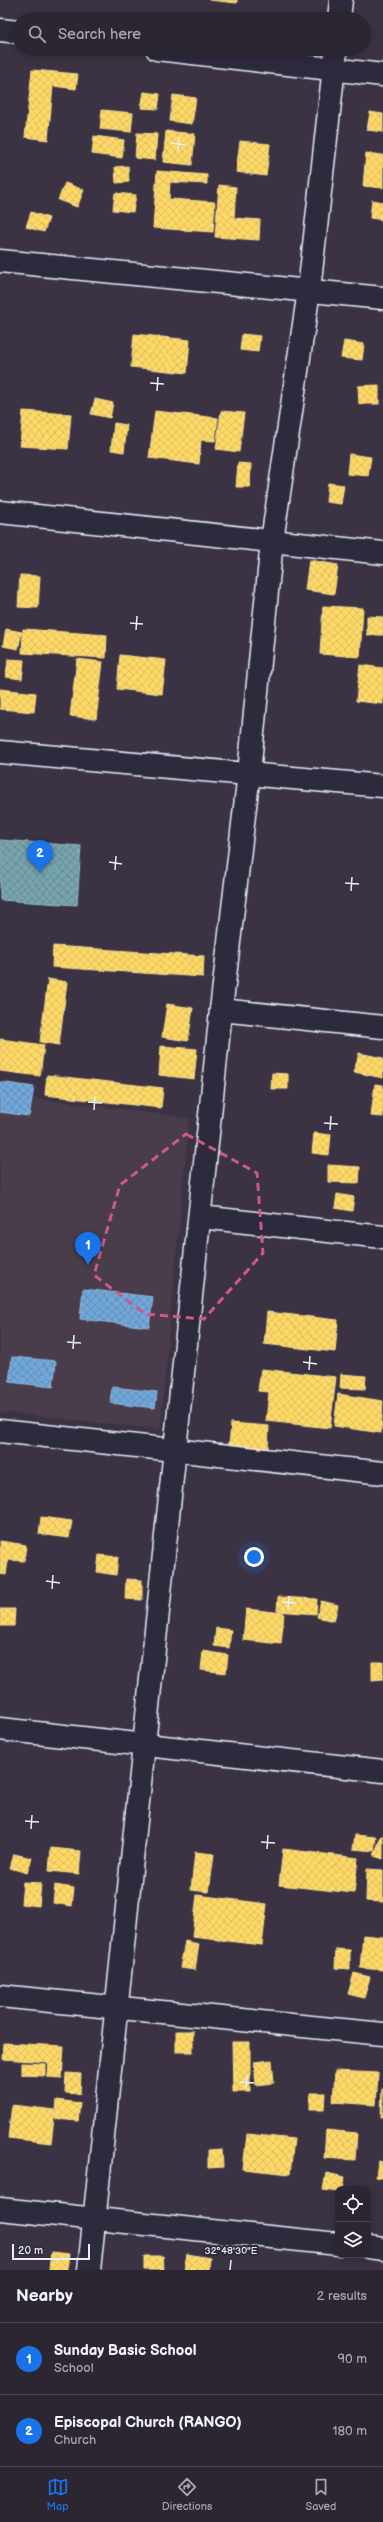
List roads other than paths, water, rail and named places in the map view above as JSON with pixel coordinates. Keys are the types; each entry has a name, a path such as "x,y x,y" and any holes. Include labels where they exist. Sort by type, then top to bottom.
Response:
{"street":[{"path":"340,12 341,0"},
{"path":"0,30 12,31"},
{"path":"216,56 383,75"},
{"path":"89,2270 143,1743 221,1010 249,773 272,541 309,290 335,56"},
{"path":"0,261 383,298"},
{"path":"0,512 383,553"},
{"path":"0,752 383,786"},
{"path":"221,1010 383,1027"},
{"path":"200,1217 383,1237"},
{"path":"0,1431 383,1473"},
{"path":"0,1729 143,1743 383,1772"},
{"path":"0,1996 383,2034"},
{"path":"0,2210 335,2244"},
{"path":"371,2247 383,2249"}],"place":[{"name":"Episcopal Church (RANGO)","path":"40,873"},
{"name":"Sunday Basic School","path":"88,1265"}]}
